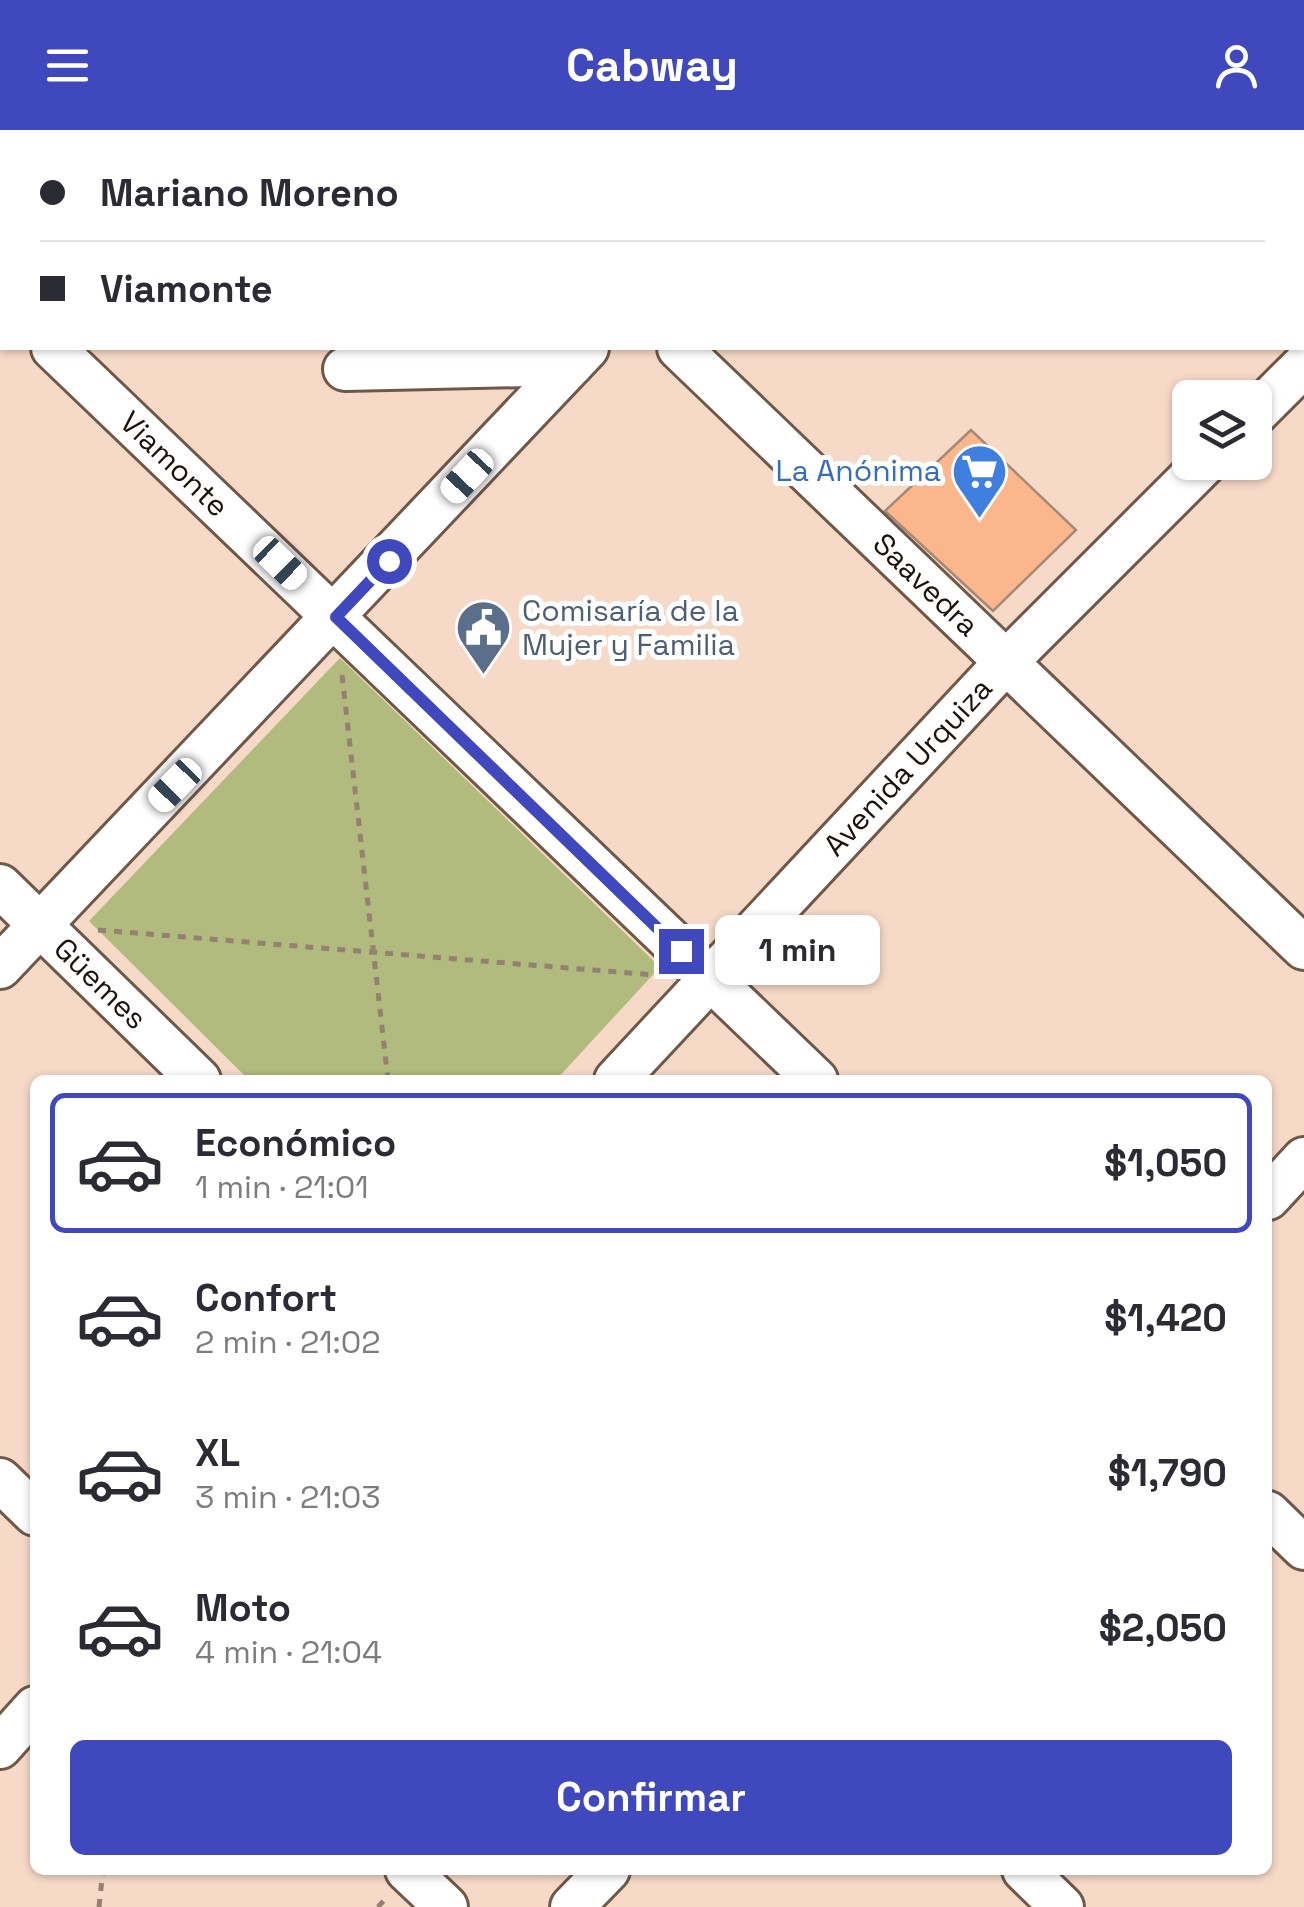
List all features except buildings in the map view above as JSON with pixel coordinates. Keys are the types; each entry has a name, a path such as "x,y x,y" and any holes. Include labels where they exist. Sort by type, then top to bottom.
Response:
{"street":[{"name":"Viamonte","path":"56,350 811,1075"},
{"name":"Saavedra","path":"681,350 1304,948"},
{"path":"0,967 580,356"},
{"path":"346,369 580,356"},
{"path":"1272,397 1304,365"},
{"name":"Avenida Urquiza","path":"621,1075 1005,663 1188,480"},
{"name":"Güemes","path":"0,886 194,1075"},
{"path":"1272,1194 1304,1160"},
{"path":"0,1480 30,1509"},
{"path":"1272,1517 1304,1548"},
{"path":"0,1746 30,1713"},
{"path":"412,1875 446,1907"},
{"path":"572,1907 603,1875"},
{"path":"1029,1875 1062,1907"}],"path":[{"path":"336,617 387,1075"},
{"path":"40,924 371,954 710,978"},
{"path":"99,1907 102,1875"}],"green space":[{"path":"340,658 660,967 561,1075 244,1075 89,921"}],"place":[{"name":"La Anónima","path":"980,520"},
{"name":"Comisaría de la Mujer y Familia","path":"483,677"}],"route":[{"path":"389,561 336,617 681,951"}]}
